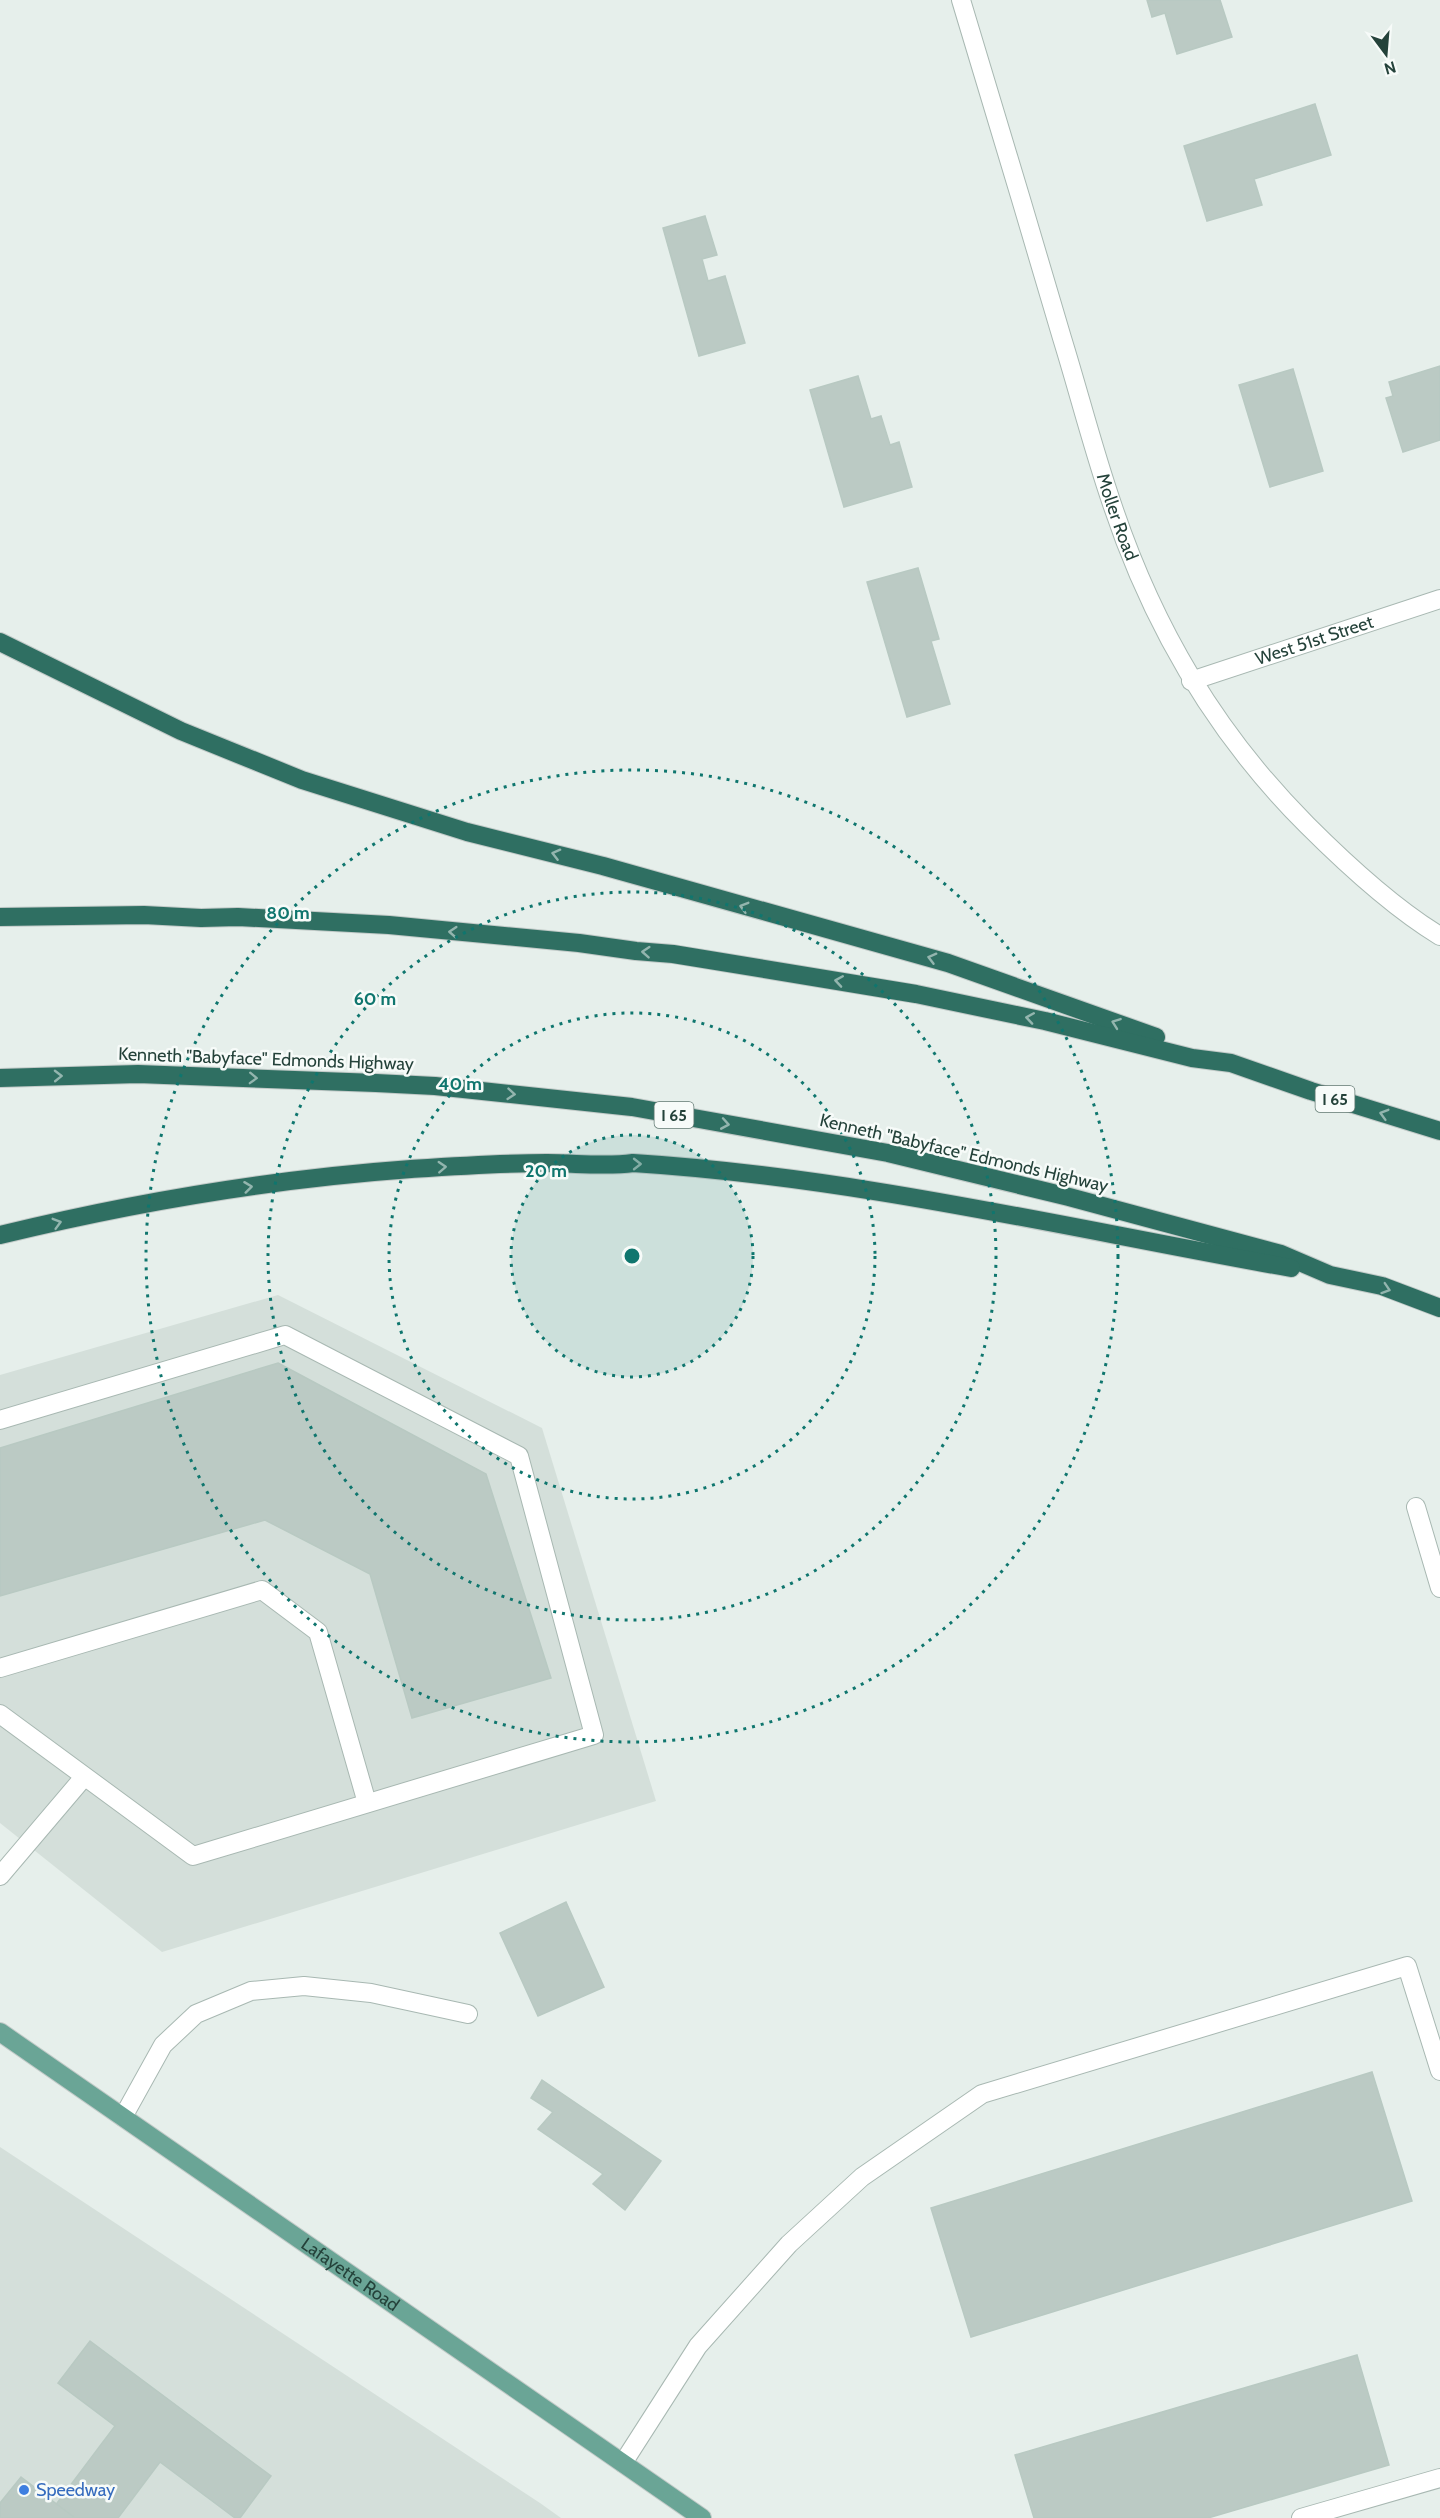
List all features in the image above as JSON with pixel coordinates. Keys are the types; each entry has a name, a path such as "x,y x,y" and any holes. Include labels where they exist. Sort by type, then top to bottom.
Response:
{"highway":[{"path":"0,642 181,731 302,780 466,832 603,866 948,963 1231,1063"},
{"name":"I 65","path":"0,917 144,915 238,917 389,925 579,942 685,956 916,994 1137,1042 1192,1058 1231,1063 1311,1092 1440,1131"},
{"name":"Kenneth \"Babyface\" Edmonds Highway","path":"0,1078 138,1074 435,1086 632,1107 899,1155 1193,1229 1281,1254 1330,1275 1382,1287 1440,1308"},
{"path":"0,1235 168,1199 253,1186 410,1169 522,1163 616,1165 633,1163 782,1176 892,1193 1330,1275"}],"main road":[{"name":"Lafayette Road","path":"0,2032 702,2518"}],"street":[{"name":"Moller Road","path":"961,0 1113,508 1148,595 1191,681 1245,757 1282,801 1348,864 1440,936"},
{"name":"West 51st Street","path":"1191,681 1440,599"},
{"path":"0,1420 285,1335 519,1456 594,1735 193,1856 0,1714"},
{"path":"1416,1507 1440,1588"},
{"path":"0,1668 262,1590 318,1632 367,1803"},
{"path":"0,1876 84,1777"},
{"path":"622,2463 698,2346 789,2244 862,2177 982,2094 1407,1966 1440,2071"},
{"path":"123,2117 163,2045 196,2014 251,1991 304,1986 371,1993 468,2014"},
{"path":"1301,2518 1440,2478"}],"shaded area":[{"path":"278,1295 542,1428 656,1801 162,1952 0,1823 0,1375"},
{"path":"0,2147 540,2503 561,2518 0,2518"}],"building":[{"path":"1147,0 1220,0 1232,37 1177,54 1165,13 1152,17"},
{"path":"1315,104 1331,155 1254,179 1262,205 1207,221 1184,146"},
{"path":"705,216 717,255 702,259 708,281 725,276 745,343 699,356 663,228"},
{"path":"1440,366 1440,440 1403,452 1386,398 1393,396 1389,382"},
{"path":"1293,369 1323,471 1270,487 1239,385"},
{"path":"858,376 871,419 881,416 890,445 899,442 912,487 844,507 810,390"},
{"path":"918,568 939,639 931,641 950,704 907,717 867,582"},
{"path":"278,1363 486,1474 551,1678 412,1718 370,1574 265,1520 0,1596 0,1448"},
{"path":"566,1902 604,1987 538,2016 500,1933"},
{"path":"1372,2072 1412,2201 971,2337 931,2208"},
{"path":"542,2080 661,2161 625,2210 593,2184 603,2174 538,2129 553,2112 531,2098"},
{"name":"Speedway","path":"90,2341 271,2476 240,2518 235,2518 160,2462 118,2518 68,2518 54,2507 115,2426 58,2383"},
{"path":"1357,2355 1389,2465 1208,2518 1034,2518 1015,2455"},
{"name":"Speedway","path":"21,2477 75,2518 0,2518 0,2503"}],"place":[{"name":"Speedway","path":"24,2490"}]}
